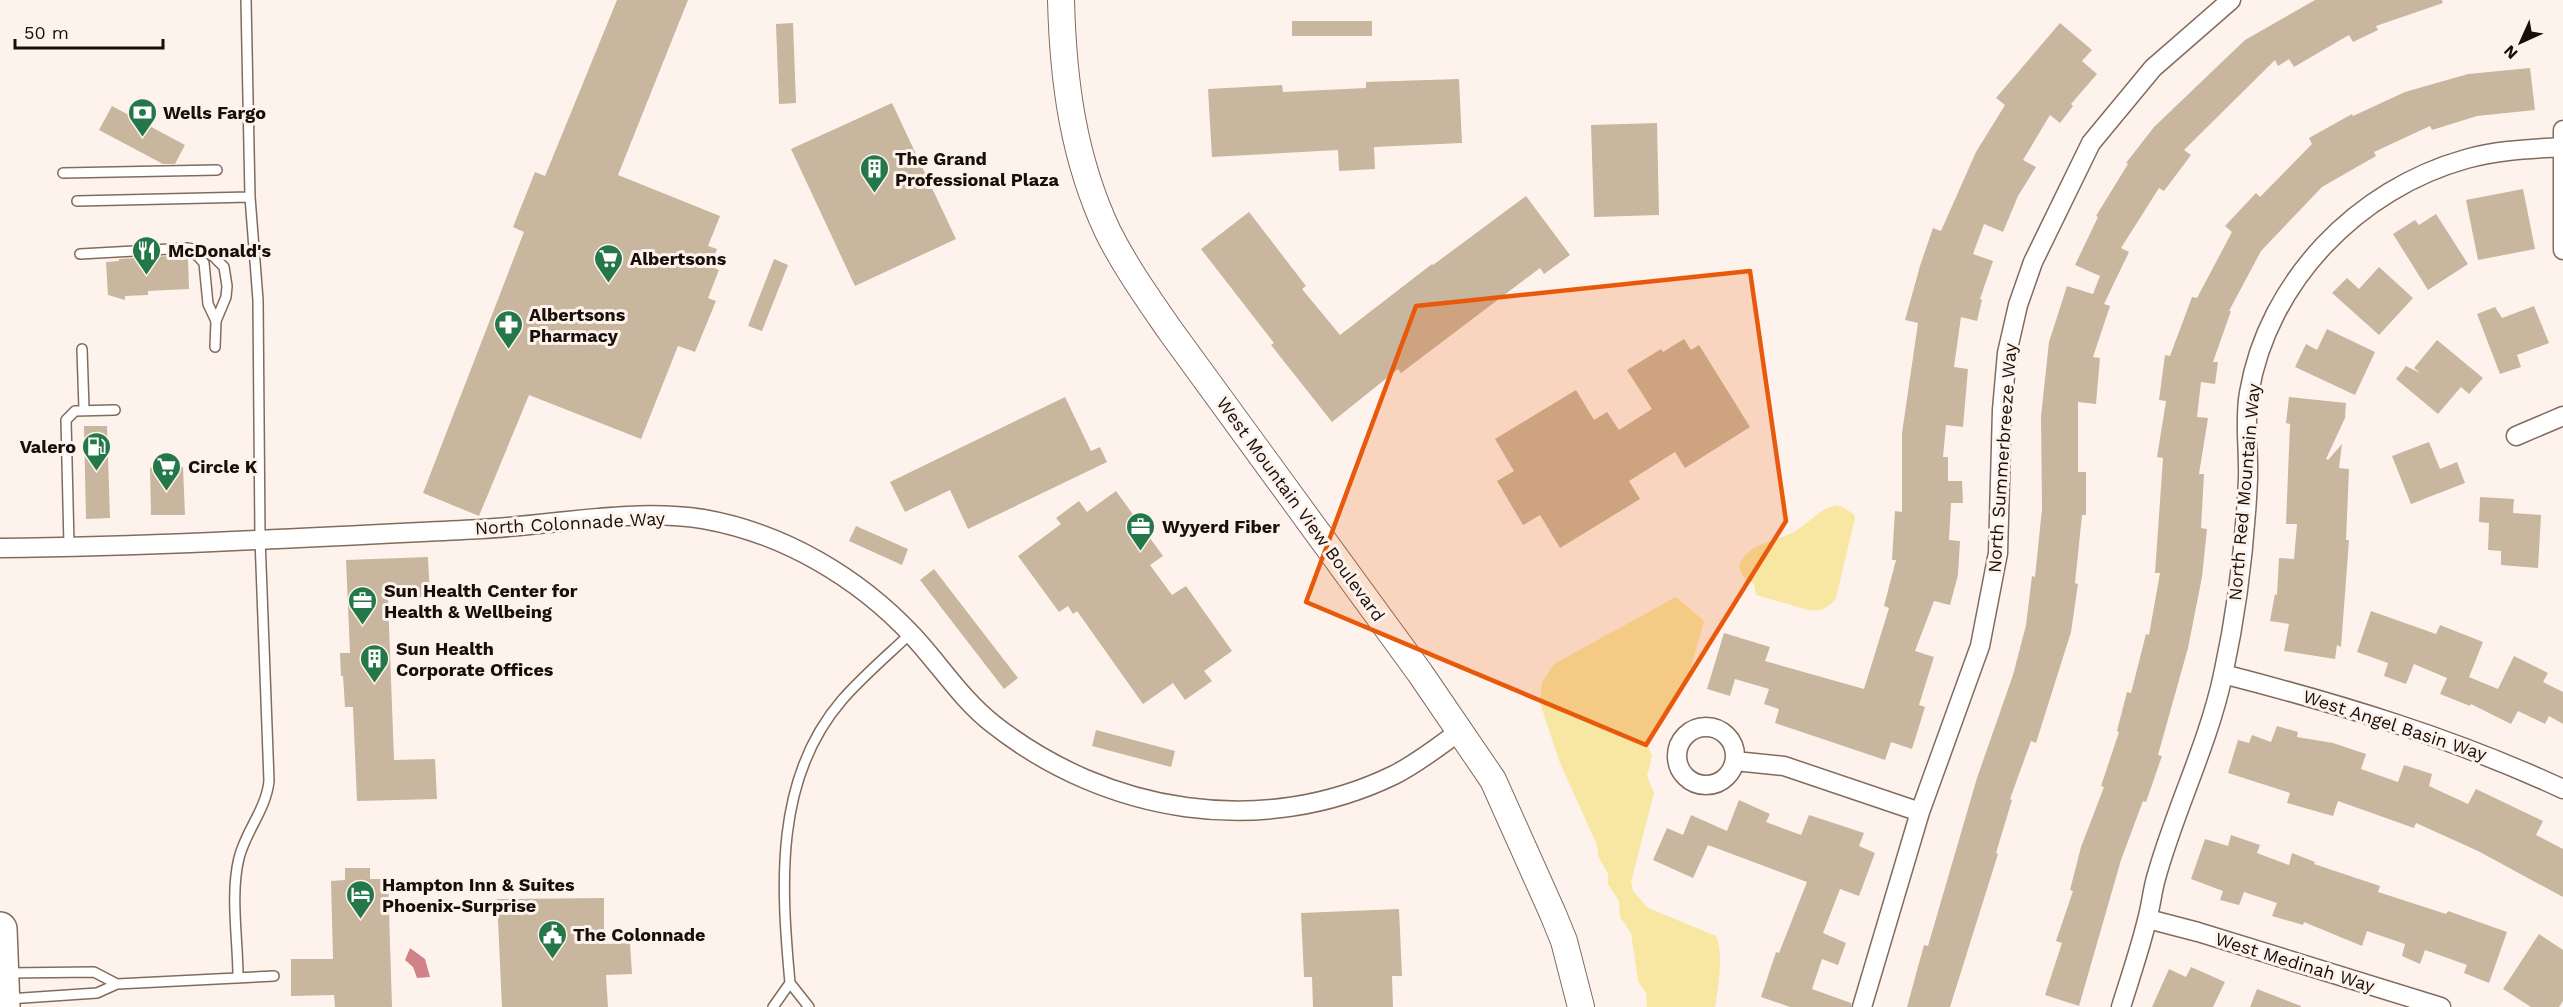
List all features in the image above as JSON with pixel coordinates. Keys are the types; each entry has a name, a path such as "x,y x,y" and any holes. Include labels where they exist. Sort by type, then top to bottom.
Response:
{"highway":[{"path":"0,929 2,993"}],"street":[{"name":"West Mountain View Boulevard","path":"1061,0 1065,88 1090,189 1109,233 1135,280 1169,329 1493,780 1528,853 1564,940 1581,1007"},
{"name":"North Summerbreeze Way","path":"1862,1007 1920,812 1980,646 1998,553 2002,410 2007,353 2018,305 2033,262 2091,143 2152,69 2231,0"},
{"path":"2562,139 2563,250"},
{"name":"North Red Mountain Way","path":"2121,1007 2148,919 2156,878 2214,711 2223,674 2238,591 2247,479 2248,395 2260,349 2277,307 2324,243 2376,200 2403,184 2466,159 2562,139"},
{"path":"2516,436 2563,416"},
{"name":"North Colonnade Way","path":"0,548 535,526 653,515 700,519 747,529 798,549 861,590 911,633 990,722 1064,772 1153,802 1229,813 1314,803 1395,774 1460,731"},
{"name":"West Angel Basin Way","path":"2223,674 2362,712 2494,757 2563,789"},
{"path":"1735,761 1784,766 1920,812"},
{"name":"West Medinah Way","path":"2148,919 2198,932 2441,1007"}],"lane":[{"path":"238,977 236,892 239,859 265,802 269,781 260,538 258,300 250,197 246,0"},
{"path":"63,173 217,170"},
{"path":"77,201 250,197"},
{"path":"192,250 204,262 208,304 216,321"},
{"path":"80,254 192,250 210,253 220,261 226,272 226,297 216,321 215,347"},
{"path":"82,349 84,409"},
{"path":"69,545 66,420 75,411 84,409 115,410"},
{"path":"809,1007 790,983 783,901 788,819 799,773 816,740 842,701 911,633"},
{"path":"2,993 94,972 117,984"},
{"path":"2,993 97,993 117,984 274,976"},
{"path":"773,1007 790,983"}],"highlighted area":[{"path":"1750,271 1786,521 1646,745 1306,602 1416,306"}],"shaded area":[{"path":"1838,505 1854,514 1855,518 1836,598 1827,607 1808,610 1756,595 1754,584 1744,578 1739,567 1747,553 1794,532 1820,512"},
{"path":"1676,597 1704,621 1687,681 1680,686 1673,706 1646,741 1652,756 1647,776 1654,793 1631,882 1633,891 1648,908 1716,936 1720,961 1715,1007 1647,1007 1646,993 1638,981 1631,933 1620,917 1619,901 1608,884 1608,874 1598,856 1597,845 1560,763 1540,703 1542,683 1554,664"},
{"path":"410,948 425,959 430,977 417,978 413,967 405,960"}],"building":[{"name":"Albertsons","path":"617,0 688,0 618,175 720,216 708,246 717,249 710,266 719,270 708,298 716,301 695,352 678,346 641,439 529,395 479,516 423,493 524,232 513,227 535,172 545,176"},
{"path":"2315,0 2442,0 2443,3 2376,26 2378,30 2353,42 2349,35 2294,67 2289,59 2278,66 2275,60 2184,150 2191,155 2164,191 2159,188 2121,248 2129,252 2104,304 2110,306 2093,357 2100,358 2096,404 2078,402 2078,472 2086,472 2086,515 2082,515 2075,583 2078,584 2071,632 2036,743 2031,741 2010,799 2012,800 1996,853 1998,854 1950,1007 1907,1007 1924,945 1928,946 1977,778 2013,675 2026,625 2032,576 2035,577 2042,509 2041,416 2049,342 2067,286 2093,294 2100,276 2075,265 2098,217 2096,216 2128,164 2126,163 2154,127 2245,40"},
{"path":"1292,21 1372,21 1372,36 1292,36"},
{"path":"793,23 796,103 779,104 776,24"},
{"path":"2060,23 2092,50 2082,61 2097,74 2071,104 2073,106 2060,123 2050,115 2023,160 2036,167 2018,196 2003,232 1984,224 1973,254 1993,261 1980,299 1982,300 1977,321 1961,317 1954,367 1968,369 1963,427 1946,425 1943,457 1948,457 1948,481 1962,481 1963,503 1951,503 1949,540 1960,541 1958,575 1950,605 1934,601 1915,651 1934,657 1919,705 1925,707 1912,749 1891,742 1885,760 1775,723 1779,709 1764,704 1769,689 1735,679 1730,696 1707,689 1724,633 1770,647 1765,661 1864,689 1889,608 1884,606 1896,560 1892,560 1895,511 1902,512 1902,433 1918,323 1905,320 1920,266 1933,228 1941,231 1976,152 2005,105 1996,98"},
{"path":"2530,68 2535,110 2477,116 2432,130 2430,126 2374,152 2376,156 2322,187 2261,251 2229,311 2231,311 2213,362 2218,362 2215,384 2201,382 2197,417 2208,418 2199,474 2204,474 2201,528 2207,529 2202,577 2188,648 2158,755 2162,756 2146,802 2143,801 2121,860 2079,1006 2045,995 2062,943 2056,941 2073,891 2070,890 2081,847 2104,787 2101,786 2119,732 2117,731 2127,692 2131,693 2146,634 2149,635 2160,573 2155,573 2163,458 2157,457 2166,401 2159,400 2165,355 2170,356 2192,297 2197,298 2232,232 2225,226 2256,193 2260,197 2312,144 2309,138 2352,114 2353,116 2405,92 2468,74"},
{"path":"1459,79 1462,143 1374,147 1375,169 1339,171 1338,150 1212,157 1208,89 1282,85 1283,92 1366,88 1366,82"},
{"name":"The Grand Professional Plaza","path":"892,103 956,239 855,286 791,149"},
{"name":"Wells Fargo","path":"112,106 185,145 175,164 163,164 99,130"},
{"path":"1657,123 1659,215 1594,217 1591,125"},
{"path":"2523,189 2535,249 2478,260 2466,200"},
{"path":"1526,196 1570,255 1544,274 1540,268 1401,373 1398,369 1332,422 1271,345 1274,343 1201,249 1249,212 1306,286 1302,289 1340,335 1432,264"},
{"path":"2436,214 2468,264 2428,290 2393,234 2415,220 2419,225"},
{"name":"McDonald's","path":"168,256 168,260 188,259 189,289 148,291 148,295 125,296 125,300 108,295 106,262"},
{"path":"774,259 788,265 762,331 748,326"},
{"path":"2379,267 2413,298 2379,335 2332,293 2347,278 2359,289"},
{"path":"2534,306 2549,343 2517,355 2521,367 2500,374 2477,314 2495,307 2502,318"},
{"path":"2327,329 2375,352 2355,395 2295,367 2306,344 2317,350"},
{"path":"1684,339 1691,350 1699,345 1750,427 1685,468 1675,452 1629,481 1640,499 1560,548 1540,515 1523,525 1497,481 1514,471 1495,439 1576,390 1594,420 1607,412 1619,430 1652,409 1627,370 1661,349 1663,352"},
{"path":"2437,340 2483,378 2469,394 2461,387 2438,414 2396,379 2406,366 2420,373 2414,368"},
{"path":"1065,397 1091,451 1100,447 1107,462 968,529 950,490 905,512 890,482"},
{"path":"2289,397 2346,403 2345,418 2326,459 2328,460 2342,444 2339,468 2349,469 2346,540 2349,540 2341,647 2337,645 2335,659 2284,651 2289,624 2270,621 2275,594 2277,595 2279,558 2294,559 2297,524 2286,524 2290,424 2286,423"},
{"name":"Valero","path":"84,426 107,426 110,518 86,519"},
{"path":"2429,442 2440,469 2457,462 2465,483 2411,504 2392,456"},
{"name":"Circle K","path":"183,467 185,515 151,515 150,468"},
{"path":"1116,491 1163,556 1150,565 1172,595 1186,586 1232,651 1204,671 1212,681 1185,700 1173,683 1143,704 1077,611 1073,614 1068,606 1059,612 1018,556 1061,524 1056,518 1079,501 1087,512"},
{"path":"2480,497 2514,499 2513,513 2541,515 2538,568 2501,565 2501,551 2488,550 2489,523 2479,522"},
{"path":"856,526 908,549 902,565 849,541"},
{"name":"Sun Health Corporate Offices","path":"428,557 430,597 388,598 394,760 435,759 437,799 357,801 353,707 345,707 343,676 341,676 340,653 350,653 346,560"},
{"path":"934,569 1018,678 1004,689 920,580"},
{"path":"2371,611 2436,634 2440,625 2483,642 2469,677 2498,689 2514,656 2548,673 2543,682 2563,692 2563,724 2549,716 2545,724 2518,711 2511,724 2471,704 2470,706 2440,694 2447,678 2414,664 2406,684 2384,676 2388,663 2357,652"},
{"path":"2277,726 2298,732 2297,737 2333,743 2366,754 2361,769 2398,782 2404,765 2432,774 2429,786 2468,804 2476,789 2543,821 2536,835 2563,849 2563,897 2478,851 2416,823 2414,828 2338,801 2333,816 2287,803 2290,793 2228,773 2238,740 2249,743 2252,735 2271,742"},
{"path":"1096,730 1175,751 1171,767 1092,746"},
{"path":"1739,800 1770,814 1766,822 1801,835 1809,815 1864,833 1859,846 1875,853 1859,896 1840,889 1823,933 1846,943 1838,965 1822,959 1812,989 1851,1003 1851,1007 1790,1007 1761,997 1776,952 1779,953 1807,882 1708,845 1693,878 1653,860 1667,828 1683,835 1691,815 1727,831"},
{"path":"2231,835 2260,845 2257,853 2289,865 2292,853 2315,862 2314,864 2380,886 2378,892 2446,914 2448,911 2507,932 2489,983 2464,973 2467,965 2425,950 2420,964 2402,956 2405,944 2367,931 2362,946 2304,922 2303,925 2272,916 2277,903 2244,892 2239,905 2220,900 2223,891 2191,879 2205,839 2228,846"},
{"name":"Hampton Inn & Suites Phoenix-Surprise","path":"345,868 370,868 370,879 388,879 392,1007 335,1007 334,995 291,996 291,959 333,959 331,881 345,880"},
{"name":"The Colonnade","path":"604,898 604,944 630,943 632,974 606,975 608,1007 502,1007 497,899"},
{"path":"1399,909 1402,976 1392,976 1393,1007 1313,1007 1312,977 1304,977 1301,913"},
{"path":"2539,934 2563,950 2563,1001 2559,1007 2531,1007 2503,989"},
{"path":"2191,967 2225,982 2213,1007 2152,1007 2169,969 2186,977"},
{"path":"2257,989 2301,1006 2301,1007 2250,1007"}],"place":[{"name":"Wells Fargo","path":"142,138"},
{"name":"The Grand Professional Plaza","path":"874,194"},
{"name":"McDonald's","path":"147,276"},
{"name":"Albertsons","path":"609,284"},
{"name":"Albertsons Pharmacy","path":"508,350"},
{"name":"Valero","path":"97,472"},
{"name":"Circle K","path":"167,492"},
{"name":"Wyyerd Fiber","path":"1141,552"},
{"name":"Sun Health Center for Health & Wellbeing","path":"363,626"},
{"name":"Sun Health Corporate Offices","path":"375,684"},
{"name":"Hampton Inn & Suites Phoenix-Surprise","path":"361,920"},
{"name":"The Colonnade","path":"552,960"}]}
